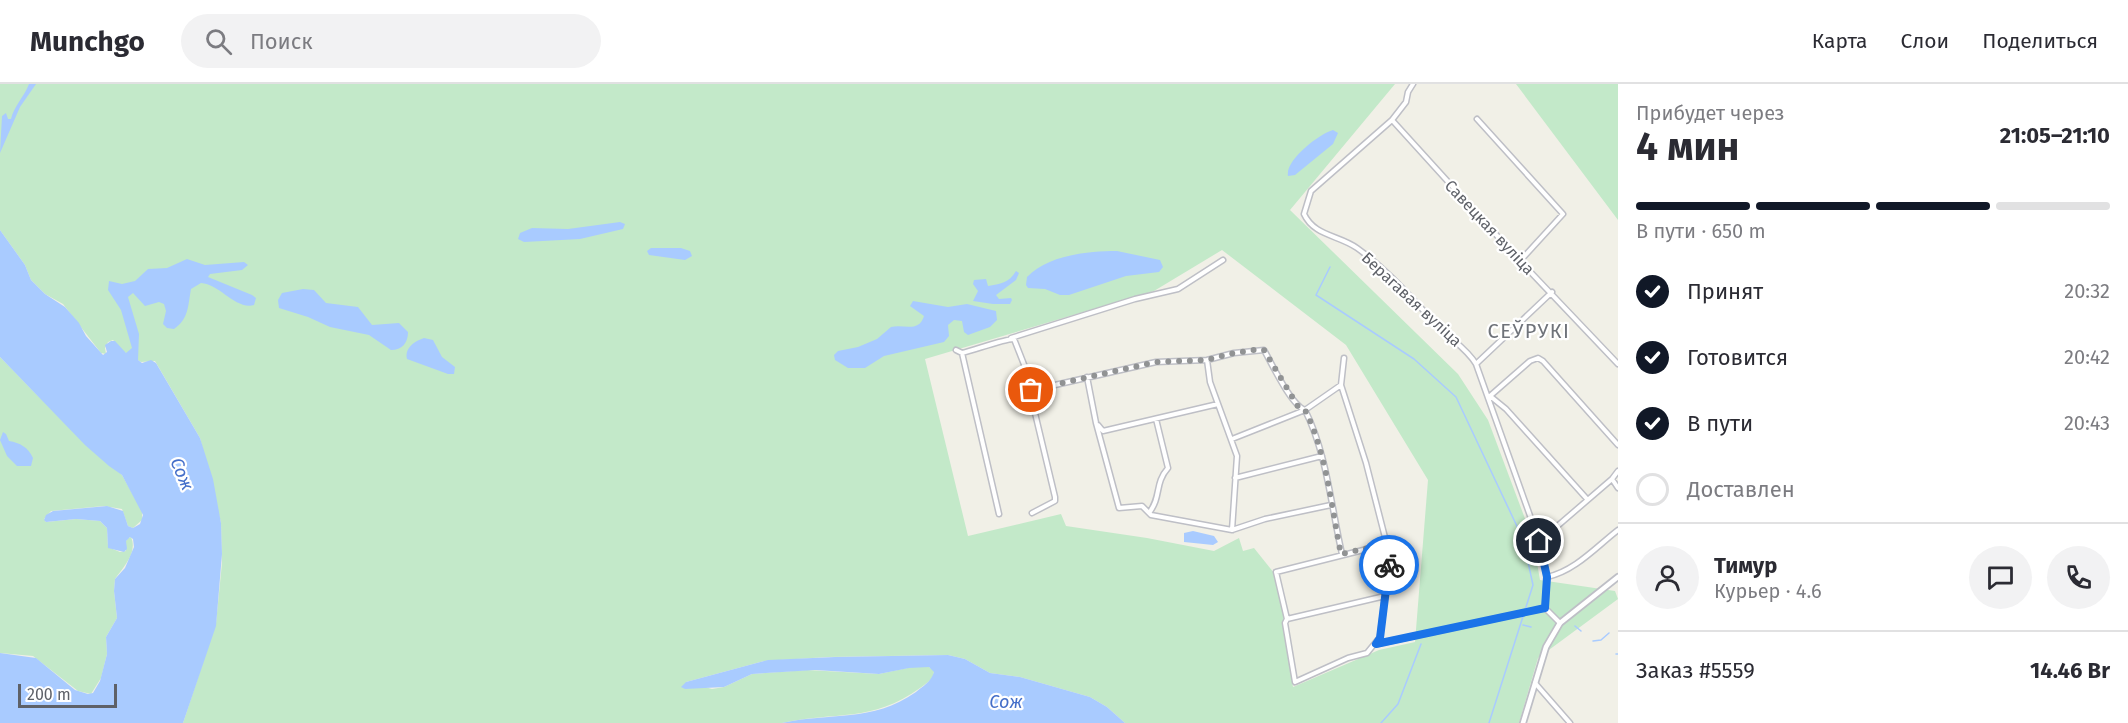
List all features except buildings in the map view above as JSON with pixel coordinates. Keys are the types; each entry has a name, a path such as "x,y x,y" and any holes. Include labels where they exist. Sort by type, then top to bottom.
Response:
{"street":[{"path":"1392,120 1406,102 1413,84"},
{"path":"1477,119 1563,214 1520,261"},
{"name":"Савецкая вуліца","path":"1392,120 1520,261 1618,363"},
{"name":"Берагавая вуліца","path":"1392,120 1311,190 1304,214 1313,226 1354,246 1395,279 1442,330 1470,354 1476,364"},
{"path":"956,350 962,353 993,346 1011,338 1135,299 1178,289 1223,260"},
{"path":"1552,292 1476,364 1490,396 1501,437 1539,541 1547,577 1545,608 1560,623"},
{"path":"1011,338 1017,341 1031,389 1055,497 1048,506 1032,513"},
{"path":"1031,389 1156,362 1206,360 1260,349 1264,350 1299,408 1305,410"},
{"path":"962,353 999,514"},
{"path":"1344,358 1341,385 1366,463 1387,544 1390,557 1380,638 1367,652 1295,682 1285,623 1287,619 1276,572 1387,544"},
{"path":"1490,396 1530,361 1538,358 1584,404 1618,445"},
{"path":"1206,360 1210,382 1237,456 1232,530"},
{"path":"1087,377 1095,423 1116,504 1121,508 1142,506 1149,514 1232,530 1265,519 1331,505"},
{"path":"1232,439 1305,410 1341,385"},
{"path":"1490,396 1506,409 1587,499"},
{"path":"1095,423 1103,431 1218,404"},
{"path":"1305,410 1322,456 1341,554"},
{"path":"1149,514 1158,500 1161,476 1168,468 1156,419"},
{"path":"1235,478 1322,456"},
{"path":"1539,541 1612,479 1618,471"},
{"path":"1612,479 1618,488"},
{"path":"1547,577 1562,574 1618,530"},
{"path":"1523,723 1546,647 1560,623 1618,578"},
{"path":"1287,619 1385,596"},
{"path":"1376,644 1545,608"},
{"path":"1535,683 1570,723"}],"green space":[{"path":"0,84 1395,84 1290,210 1458,374 1488,420 1533,540 1540,580 1615,591 1618,599 1538,658 1519,723 1125,723 1107,707 1090,697 1020,677 990,673 965,659 948,655 828,657 764,661 686,682 712,689 724,687 752,674 807,670 879,674 912,667 929,667 934,671 931,679 925,684 886,707 853,714 782,723 183,723 216,623 222,563 221,523 200,438 155,361 141,362 124,352 113,340 108,342 105,348 106,354 101,353 63,304 45,294 31,280 25,265 0,230","holes":["1222,250 1346,345 1428,480 1415,642 1379,650 1293,687 1283,627 1284,617 1274,573 1254,548 1243,551 1239,538 1214,551 1066,526 1061,514 968,536 925,359 1154,291"]},
{"path":"1516,84 1618,84 1618,220"},
{"path":"0,357 122,475 142,511 142,520 133,528 128,526 122,509 104,506 51,511 44,519 46,522 76,519 100,521 107,528 108,547 120,552 126,551 125,542 128,538 131,537 133,543 129,560 115,579 117,618 106,637 107,654 101,678 91,694 78,691 33,656 0,653"}],"water":[{"path":"29,84 36,84 20,107 0,153 2,116 6,113 8,119 11,119"},
{"path":"1333,130 1338,133 1333,144 1295,175 1288,176 1288,170 1297,155 1312,142"},
{"path":"620,222 625,224 623,229 580,239 524,242 518,239 520,233 532,228 568,229"},
{"name":"Сож","path":"0,230 25,265 31,280 45,294 65,307 103,355 107,352 105,345 111,341 115,341 126,353 132,348 121,310 108,290 109,281 122,284 135,281 148,269 167,268 187,259 205,265 244,262 248,265 242,270 210,274 208,277 252,295 256,298 254,305 240,304 208,284 201,283 191,289 183,321 174,329 167,328 163,324 166,311 164,304 159,302 145,306 133,293 128,297 139,334 138,360 142,363 151,360 156,363 200,438 213,479 221,523 222,554 216,626 183,723 0,723 0,653 36,658 75,690 88,694 93,693 100,681 107,654 106,637 117,618 115,579 125,568 134,547 133,539 130,537 126,541 127,549 124,552 108,548 107,528 100,521 76,519 46,522 44,520 46,515 53,511 107,506 123,511 128,526 133,528 140,524 143,515 122,475 85,445 0,357"},
{"path":"651,248 681,248 690,251 692,256 685,260 649,255 647,251"},
{"path":"1117,251 1160,260 1163,267 1159,272 1126,276 1069,295 1060,295 1045,289 1028,288 1026,285 1027,277 1057,259 1081,253"},
{"path":"1016,271 1019,273 1016,280 996,295 999,299 1011,298 1010,304 973,301 978,291 973,284 974,280 986,279 988,286 1004,282"},
{"path":"303,289 314,290 326,303 358,307 372,325 399,323 408,332 406,343 398,349 391,350 369,335 330,327 279,308 278,300 282,293"},
{"path":"913,301 948,307 967,304 996,311 997,320 990,327 968,335 964,332 962,321 954,320 948,325 949,336 944,342 884,356 865,368 848,368 835,360 834,355 838,351 858,347 877,339 891,327 910,327 919,324 924,316 910,306"},
{"path":"424,338 433,340 442,357 455,367 454,374 448,374 407,359 409,348"},
{"path":"3,432 9,441 20,444 29,451 33,458 31,466 17,466 7,456 0,440"},
{"path":"1193,531 1214,536 1218,542 1213,545 1184,542 1184,533"},
{"name":"Сож","path":"948,655 965,659 990,673 1020,677 1090,697 1107,707 1125,723 782,723 867,713 900,702 916,692 931,678 934,672 929,667 879,674 815,670 752,674 724,687 685,689 681,687 686,682 768,660"}],"waterway":[{"path":"1330,267 1316,295 1414,359 1456,397 1523,539 1533,585 1489,723"},
{"path":"1523,625 1531,627"},
{"path":"1575,626 1581,631"},
{"path":"1593,641 1601,640 1609,633"},
{"path":"1381,723 1398,704 1421,644"}],"way so far":[{"path":"1031,390 1156,362 1180,363 1264,350 1299,408 1305,410 1312,424 1322,456 1341,554 1387,544 1389,565"}],"district":[{"name":"СЕЎРУКІ","path":"1529,331"}],"route":[{"path":"1389,565 1380,638 1376,644 1545,608 1547,577 1539,541"}]}
